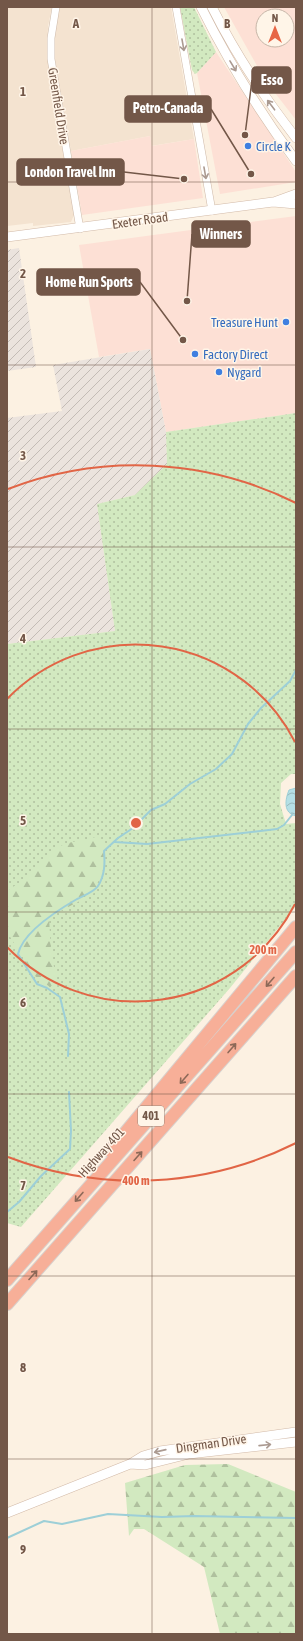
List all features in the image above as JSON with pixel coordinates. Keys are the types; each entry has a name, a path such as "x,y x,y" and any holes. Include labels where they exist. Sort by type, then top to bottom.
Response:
{"highway":[{"path":"90,1185 97,1167 296,927"},
{"name":"Highway 401","path":"7,1280 296,952"},
{"name":"401","path":"7,1304 296,976"}],"main road":[{"path":"201,7 216,38 251,96 296,161"},
{"path":"212,7 225,33 262,93 296,138"},
{"path":"275,131 296,153"},
{"name":"Exeter Road","path":"7,237 80,229 273,202 296,194"},
{"name":"Exeter Road","path":"273,202 296,204"},
{"name":"Dingman Drive","path":"7,1513 130,1464 143,1456 160,1451 296,1432"},
{"name":"Dingman Drive","path":"130,1464 145,1465 189,1454 296,1442"}],"street":[{"name":"Greenfield Drive","path":"56,7 51,38 51,60 80,229"},
{"path":"176,7 212,211"}],"shaded area":[{"path":"7,7 52,7 48,26 47,51 74,215 71,222 33,226 33,223 7,226"},
{"path":"59,7 171,7 194,139 151,146 150,136 71,151 55,59 55,31"},
{"path":"224,7 296,7 296,120 265,80"},
{"path":"216,52 296,172 296,182 220,194 197,73"},
{"path":"150,136 152,146 194,139 203,198 82,215 71,151"},
{"path":"296,216 296,413 166,432 150,349 99,357 79,245"},
{"path":"19,248 36,367 7,371 7,250"},
{"path":"150,349 166,432 167,464 135,495 97,504 115,631 7,644 7,418 62,411 53,365"}],"green space":[{"path":"180,7 194,7 216,52 195,74 192,70"},
{"path":"296,413 296,774 291,774 281,783 280,804 286,824 296,823 296,906 230,988 21,1227 7,1223 7,644 115,631 97,504 135,495 167,464 166,432"},
{"path":"96,837 103,841 105,865 93,894 49,917 51,953 57,981 50,987 35,976 7,932 7,891 29,876 55,848 68,843"},
{"path":"228,1464 296,1492 296,1634 220,1634 204,1567 144,1529 134,1529 129,1536 125,1483 185,1465"}],"water":[{"path":"296,788 296,816 289,812 286,802 289,790"}],"waterway":[{"path":"68,1056 69,1034 60,997 47,988 37,984 18,954 21,946 42,922 60,909 91,892 98,886 103,873 104,851 118,838 133,828 151,810 165,804 190,784 216,769 232,754 248,724 261,708 290,681 296,670"},
{"path":"115,842 147,844 277,829 284,825 292,815"},
{"path":"7,1212 19,1202 41,1176 70,1149 71,1131 69,1092"},
{"path":"7,1538 44,1521 62,1524 108,1514 162,1517 194,1516 296,1518"}],"place":[{"name":"Esso","path":"245,135"},
{"name":"Circle K","path":"248,146"},
{"name":"Petro-Canada","path":"251,174"},
{"name":"London Travel Inn","path":"184,179"},
{"name":"Winners","path":"187,301"},
{"name":"Treasure Hunt","path":"286,322"},
{"name":"Home Run Sports","path":"183,340"},
{"name":"Factory Direct","path":"195,354"},
{"name":"Nygard","path":"219,372"}]}
